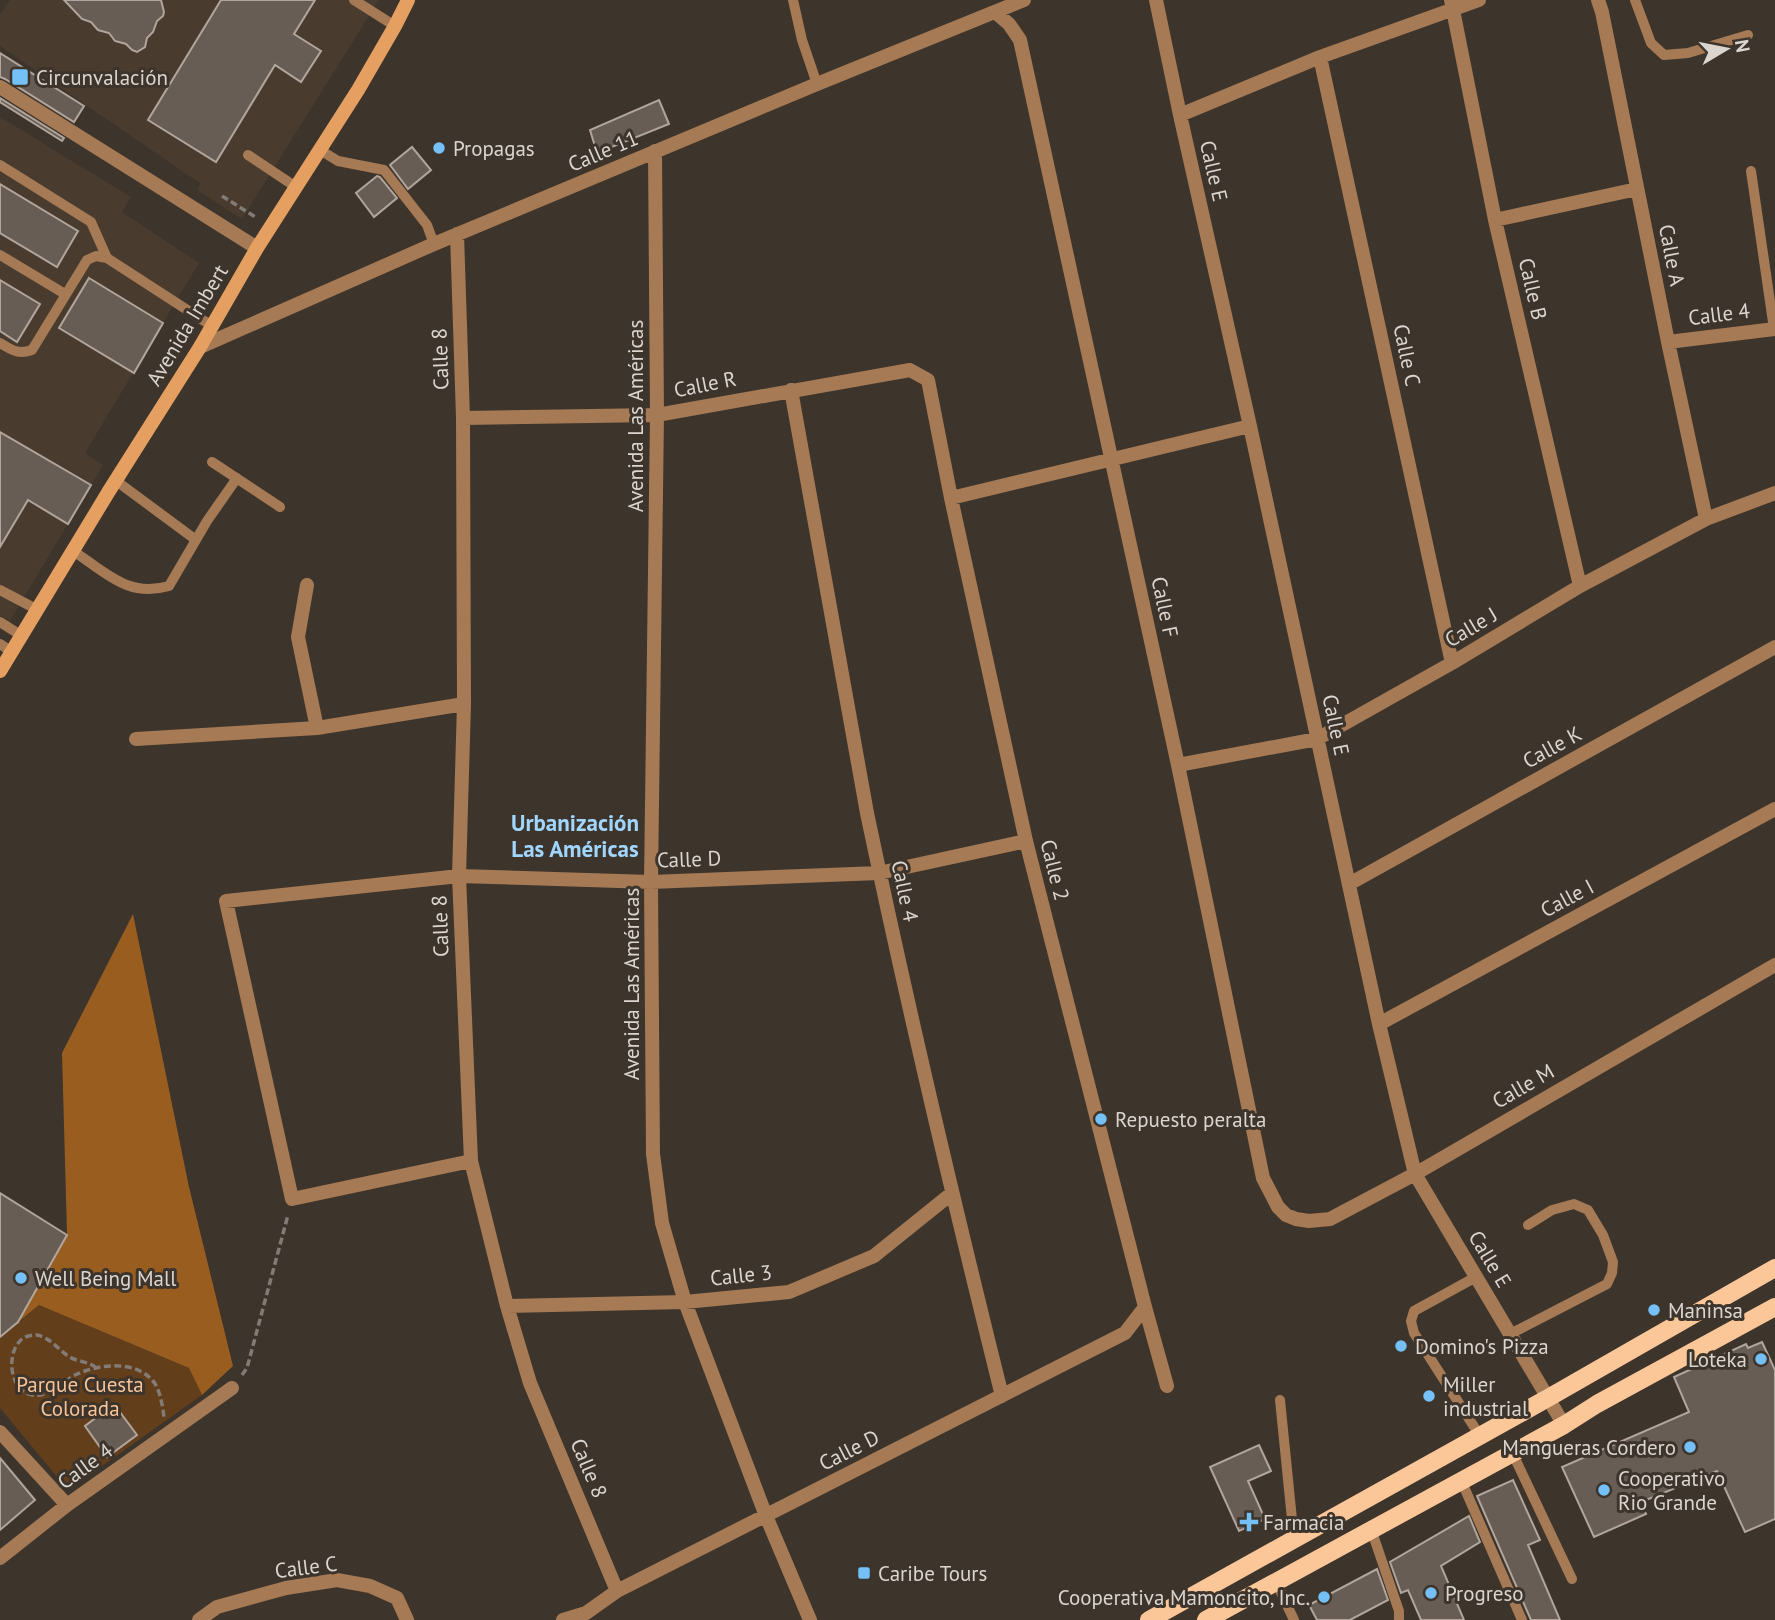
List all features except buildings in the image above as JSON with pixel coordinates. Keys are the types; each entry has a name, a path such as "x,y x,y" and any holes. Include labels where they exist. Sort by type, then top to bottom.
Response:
{"main road":[{"name":"Avenida Imbert","path":"0,671 6,648 22,636 115,480 200,347 257,248 358,90 408,0"},
{"path":"1149,1620 1775,1268"},
{"path":"1209,1619 1775,1307"}],"street":[{"name":"Calle 11","path":"200,347 457,234 1024,0"},
{"name":"Calle E","path":"1156,0 1379,1024 1415,1174 1564,1425"},
{"path":"1180,115 1452,4 1479,0"},
{"name":"Calle A","path":"1598,0 1706,519"},
{"name":"Calle B","path":"1452,4 1495,220 1580,586"},
{"name":"Calle F","path":"995,12 1009,24 1020,40 1178,765 1263,1178 1278,1207 1286,1215"},
{"name":"Calle C","path":"1320,57 1452,663"},
{"path":"0,87 257,248"},
{"name":"Avenida Las Américas","path":"655,151 657,415 651,882 653,1154 662,1223 685,1302 766,1516 810,1620"},
{"path":"1495,220 1637,189"},
{"name":"Calle 8","path":"457,234 463,418 464,705 459,876 471,1161 507,1306 530,1382 617,1591"},
{"name":"Calle 4","path":"1668,342 1774,329"},
{"name":"Calle R","path":"463,418 657,415 910,370"},
{"name":"Calle 2","path":"910,370 928,380 1026,842 1167,1385"},
{"name":"Calle 4","path":"791,390 879,873 951,1194 1002,1396"},
{"path":"951,498 1250,426"},
{"name":"Calle J","path":"1178,765 1317,739 1452,663 1580,586 1706,519 1775,493"},
{"path":"307,585 298,637 317,728"},
{"name":"Calle K","path":"1349,884 1775,647"},
{"path":"136,739 317,728 464,705"},
{"name":"Calle I","path":"1379,1024 1775,809"},
{"name":"Calle D","path":"292,1199 226,901 459,876 651,882 879,873 1026,842"},
{"name":"Calle M","path":"1286,1215 1309,1221 1330,1219 1415,1174 1775,965"},
{"path":"292,1199 471,1161"},
{"name":"Calle 3","path":"507,1306 685,1302 789,1292 874,1256 951,1194"},
{"name":"Calle D","path":"563,1620 586,1613 617,1591 1125,1334 1145,1307"},
{"name":"Calle 4","path":"0,1558 67,1505 232,1388"},
{"path":"0,1432 67,1505"},
{"name":"Calle C","path":"199,1620 217,1607 286,1588 337,1580 369,1586 397,1598 407,1620"}],"lane":[{"path":"354,0 395,26"},
{"path":"793,0 802,40 817,84"},
{"path":"1635,0 1651,43 1664,55 1688,53 1748,35"},
{"path":"320,150 338,162 384,170 427,225 434,244"},
{"path":"248,155 296,187"},
{"path":"0,165 91,222 107,258"},
{"path":"1751,171 1774,329"},
{"path":"0,255 65,295"},
{"path":"0,343 15,352 32,350 87,260 96,256 107,258 212,326"},
{"path":"212,462 280,507"},
{"path":"73,551 115,580 134,589 169,586 207,521 237,478"},
{"path":"115,480 196,540"},
{"path":"0,590 38,610"},
{"path":"0,622 22,636"},
{"path":"1510,1334 1607,1284 1612,1273 1610,1253 1588,1210 1574,1204 1552,1210 1528,1225"},
{"path":"1476,1277 1414,1311 1411,1321 1414,1333 1480,1436"},
{"path":"1280,1400 1294,1539"},
{"path":"1512,1452 1572,1579"},
{"path":"1461,1480 1522,1620"},
{"path":"1371,1529 1399,1611 1399,1620"},
{"path":"1276,1582 1294,1620"}],"path":[{"path":"222,196 270,227"},
{"path":"232,1388 247,1368 292,1199"},
{"path":"9,1348 26,1336 37,1335 47,1339 67,1355 96,1368"},
{"path":"7,1377 20,1392 39,1395 96,1368 124,1366 135,1369 145,1374 157,1388 166,1434"}],"shaded area":[{"path":"10,0 379,0 242,219 197,190 201,184 0,46 0,14"},
{"path":"0,117 131,197 122,212 199,263 85,453 103,465 10,621 0,615"},
{"path":"133,914 189,1187 233,1366 202,1395 189,1368 39,1305 18,1322 67,1234 62,1053"}],"green space":[{"name":"Parque Cuesta Colorada","path":"39,1305 189,1368 202,1395 68,1490 0,1408 0,1337"}],"place":[{"name":"Circunvalación","path":"20,77"},
{"name":"Propagas","path":"439,148"},
{"name":"Repuesto peralta","path":"1101,1119"},
{"name":"Well Being Mall","path":"21,1278"},
{"name":"Maninsa","path":"1654,1310"},
{"name":"Domino's Pizza","path":"1401,1346"},
{"name":"Loteka","path":"1761,1359"},
{"name":"Miller industrial","path":"1429,1396"},
{"name":"Mangueras Cordero","path":"1690,1447"},
{"name":"Cooperativo Rio Grande","path":"1604,1490"},
{"name":"Farmacia","path":"1249,1522"},
{"name":"Caribe Tours","path":"864,1573"},
{"name":"Progreso","path":"1431,1593"},
{"name":"Cooperativa Mamoncito, Inc.","path":"1324,1597"}],"district":[{"name":"Urbanización Las Américas","path":"575,835"}]}
